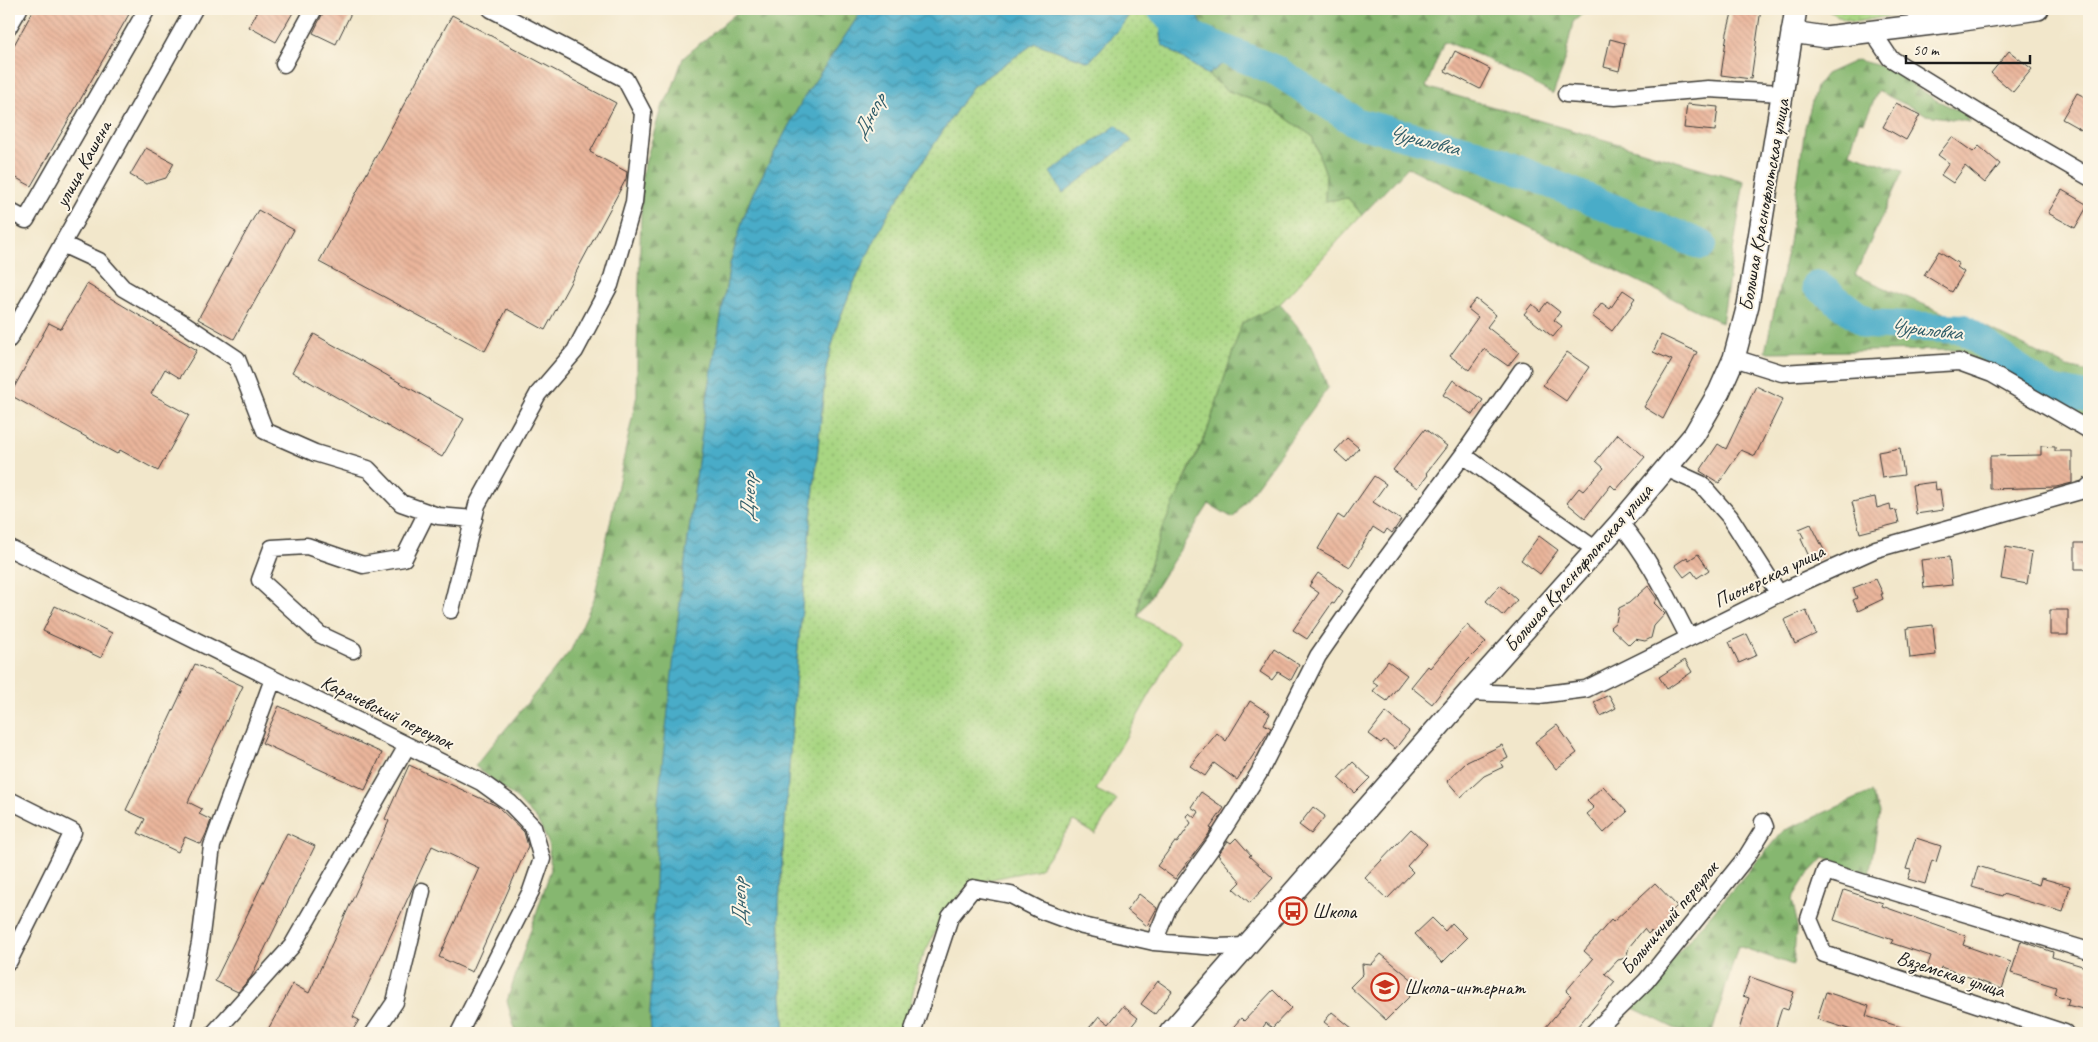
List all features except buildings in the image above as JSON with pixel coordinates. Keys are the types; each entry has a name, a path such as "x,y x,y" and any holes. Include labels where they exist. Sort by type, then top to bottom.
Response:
{"main road":[{"name":"Большая Краснофлотская улица","path":"1170,1033 1620,523 1694,435 1719,392 1734,358 1748,305 1796,9"},
{"path":"1957,21 1992,9"},
{"path":"1792,32 1825,37 2038,9"}],"street":[{"path":"9,26 18,9"},
{"path":"9,211 26,220 147,9"},
{"name":"улица Кашена","path":"9,339 194,9"},
{"path":"284,64 314,9"},
{"path":"451,610 477,505 538,394 575,351 610,285 634,202 643,113 625,79 490,9"},
{"path":"1872,31 1890,58 1984,116 2089,177"},
{"path":"1566,94 1615,97 1708,89 1782,93"},
{"path":"62,244 99,261 123,288 184,323 237,359 265,431 315,453 368,469 401,502 438,516 474,519"},
{"path":"1734,358 1782,373 1959,362 1992,374 2089,430"},
{"path":"1154,942 1168,908 1214,844 1259,773 1318,656 1522,370"},
{"path":"1463,455 1596,550"},
{"path":"1666,468 1701,484 1730,517 1779,594"},
{"name":"Пионерская улица","path":"1469,692 1539,695 1586,689 1779,594 1876,549 2086,489 2089,486"},
{"path":"353,650 319,634 260,580 272,548 307,546 364,565 404,558 427,512"},
{"path":"1620,523 1637,543 1689,638"},
{"name":"Карачевский переулок","path":"9,548 481,782 510,803 533,827 542,859 531,891 458,1033"},
{"path":"182,1033 200,943 212,846 273,679"},
{"path":"214,1033 292,946 407,746"},
{"path":"9,800 73,832 9,961"},
{"name":"Больничный переулок","path":"1593,1033 1646,981 1747,856 1766,828 1763,822"},
{"name":"Вяземская улица","path":"2064,1033 1824,954 1810,919 1825,872 2089,951"},
{"path":"912,1033 950,917 973,888 1011,895 1040,910 1083,926 1154,942 1216,947 1247,946"},
{"path":"374,1033 395,1002 422,891"}],"green space":[{"path":"741,9 863,9 803,99 753,193 743,219 730,264 704,417 681,592 655,922 650,1013 651,1033 516,1033 507,1001 551,869 548,842 537,820 517,799 475,766 571,650 594,599 637,395 642,174 661,108 671,92 683,58"},
{"path":"1133,9 1156,9 1159,11 1162,45 1208,75 1226,90 1270,107 1312,136 1326,174 1325,201 1348,198 1362,215 1280,304 1242,324 1207,432 1184,480 1140,597 1138,616 1180,641 1096,790 1117,800 1095,834 1074,821 1039,869 969,884 946,911 919,964 904,1033 785,1033 779,904 797,659 826,368 838,323 853,285 886,217 972,87 1035,43 1089,62 1122,25"},
{"path":"1193,9 1588,9 1573,22 1563,68 1553,94 1481,56 1444,41 1426,87 1744,181 1722,323 1408,167 1362,215 1348,198 1325,201 1326,174 1312,136 1270,107 1226,90 1208,75 1225,62"},
{"path":"1827,9 1931,9 1855,22 1843,19"},
{"path":"1857,60 1888,68 1936,100 1964,113 1970,122 1927,115 1878,91 1864,122 1859,121 1850,153 1903,171 1855,275 1960,320 1978,323 2067,367 2089,372 2089,420 1957,350 1765,352 1789,243 1805,127 1816,87 1826,74"},
{"path":"1280,304 1312,345 1328,388 1233,518 1209,504 1138,616 1140,597 1160,534 1207,432 1242,323"},
{"path":"1871,792 1880,812 1869,875 1824,858 1805,878 1792,899 1797,922 1793,965 1738,946 1712,1033 1684,1033 1631,1007 1783,831"}],"water":[{"name":"Днепр","path":"863,9 1133,9 1122,25 1089,62 1035,43 972,87 886,217 853,285 838,323 826,368 797,659 779,904 785,1033 651,1033 650,1013 658,802 681,592 704,417 730,264 743,219 753,193 803,99"},
{"path":"1156,9 1193,9 1225,62 1208,75 1162,45 1159,11"},
{"path":"1117,125 1132,141 1063,193 1050,172"}],"waterway":[{"name":"Чуриловка","path":"1162,9 1184,33 1277,71 1357,123 1476,153 1702,245"},
{"name":"Чуриловка","path":"1817,285 1868,324 1964,329 2046,389 2089,398"}],"place":[{"name":"Школа","path":"1293,911"},
{"name":"Школа-интернат","path":"1385,987"}]}
